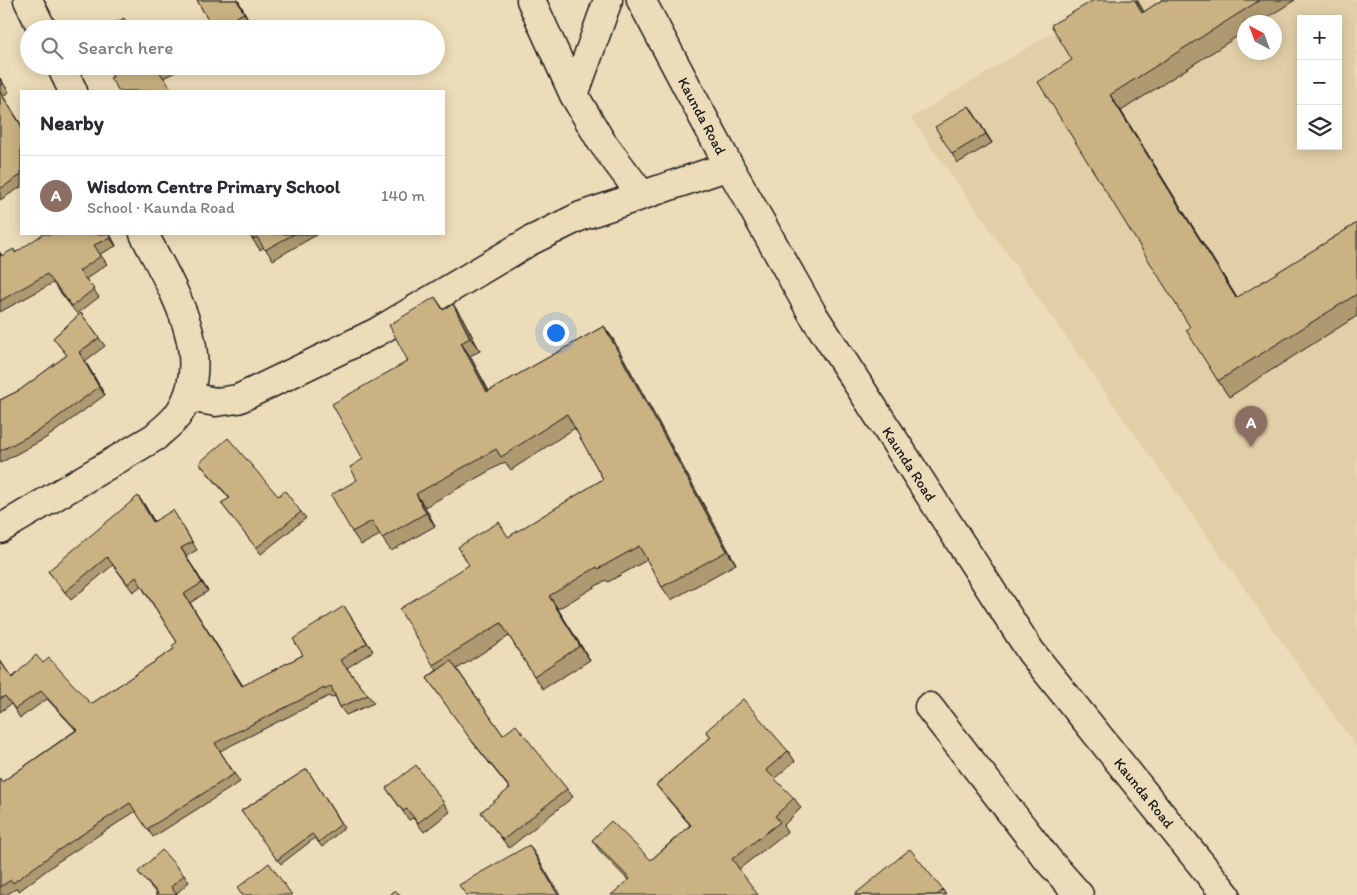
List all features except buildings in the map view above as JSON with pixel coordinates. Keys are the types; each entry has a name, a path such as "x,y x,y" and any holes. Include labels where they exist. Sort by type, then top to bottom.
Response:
{"street":[{"path":"28,0 38,20"},
{"path":"531,0 574,95 601,141 641,194"},
{"path":"574,95 608,0"},
{"name":"Kaunda Road","path":"641,0 729,166 812,313 1030,652 1226,895"},
{"path":"65,75 73,90"},
{"path":"188,397 216,402 238,398 378,332 530,241 581,216 641,194 729,166"},
{"path":"0,530 155,437 177,417 188,397 194,372 191,343 184,314 144,235"},
{"path":"929,707 1048,860 1079,895"}],"shaded area":[{"path":"1107,0 1357,0 1357,748 911,118"}],"place":[{"name":"Wisdom Centre Primary School","path":"1251,447"}]}
